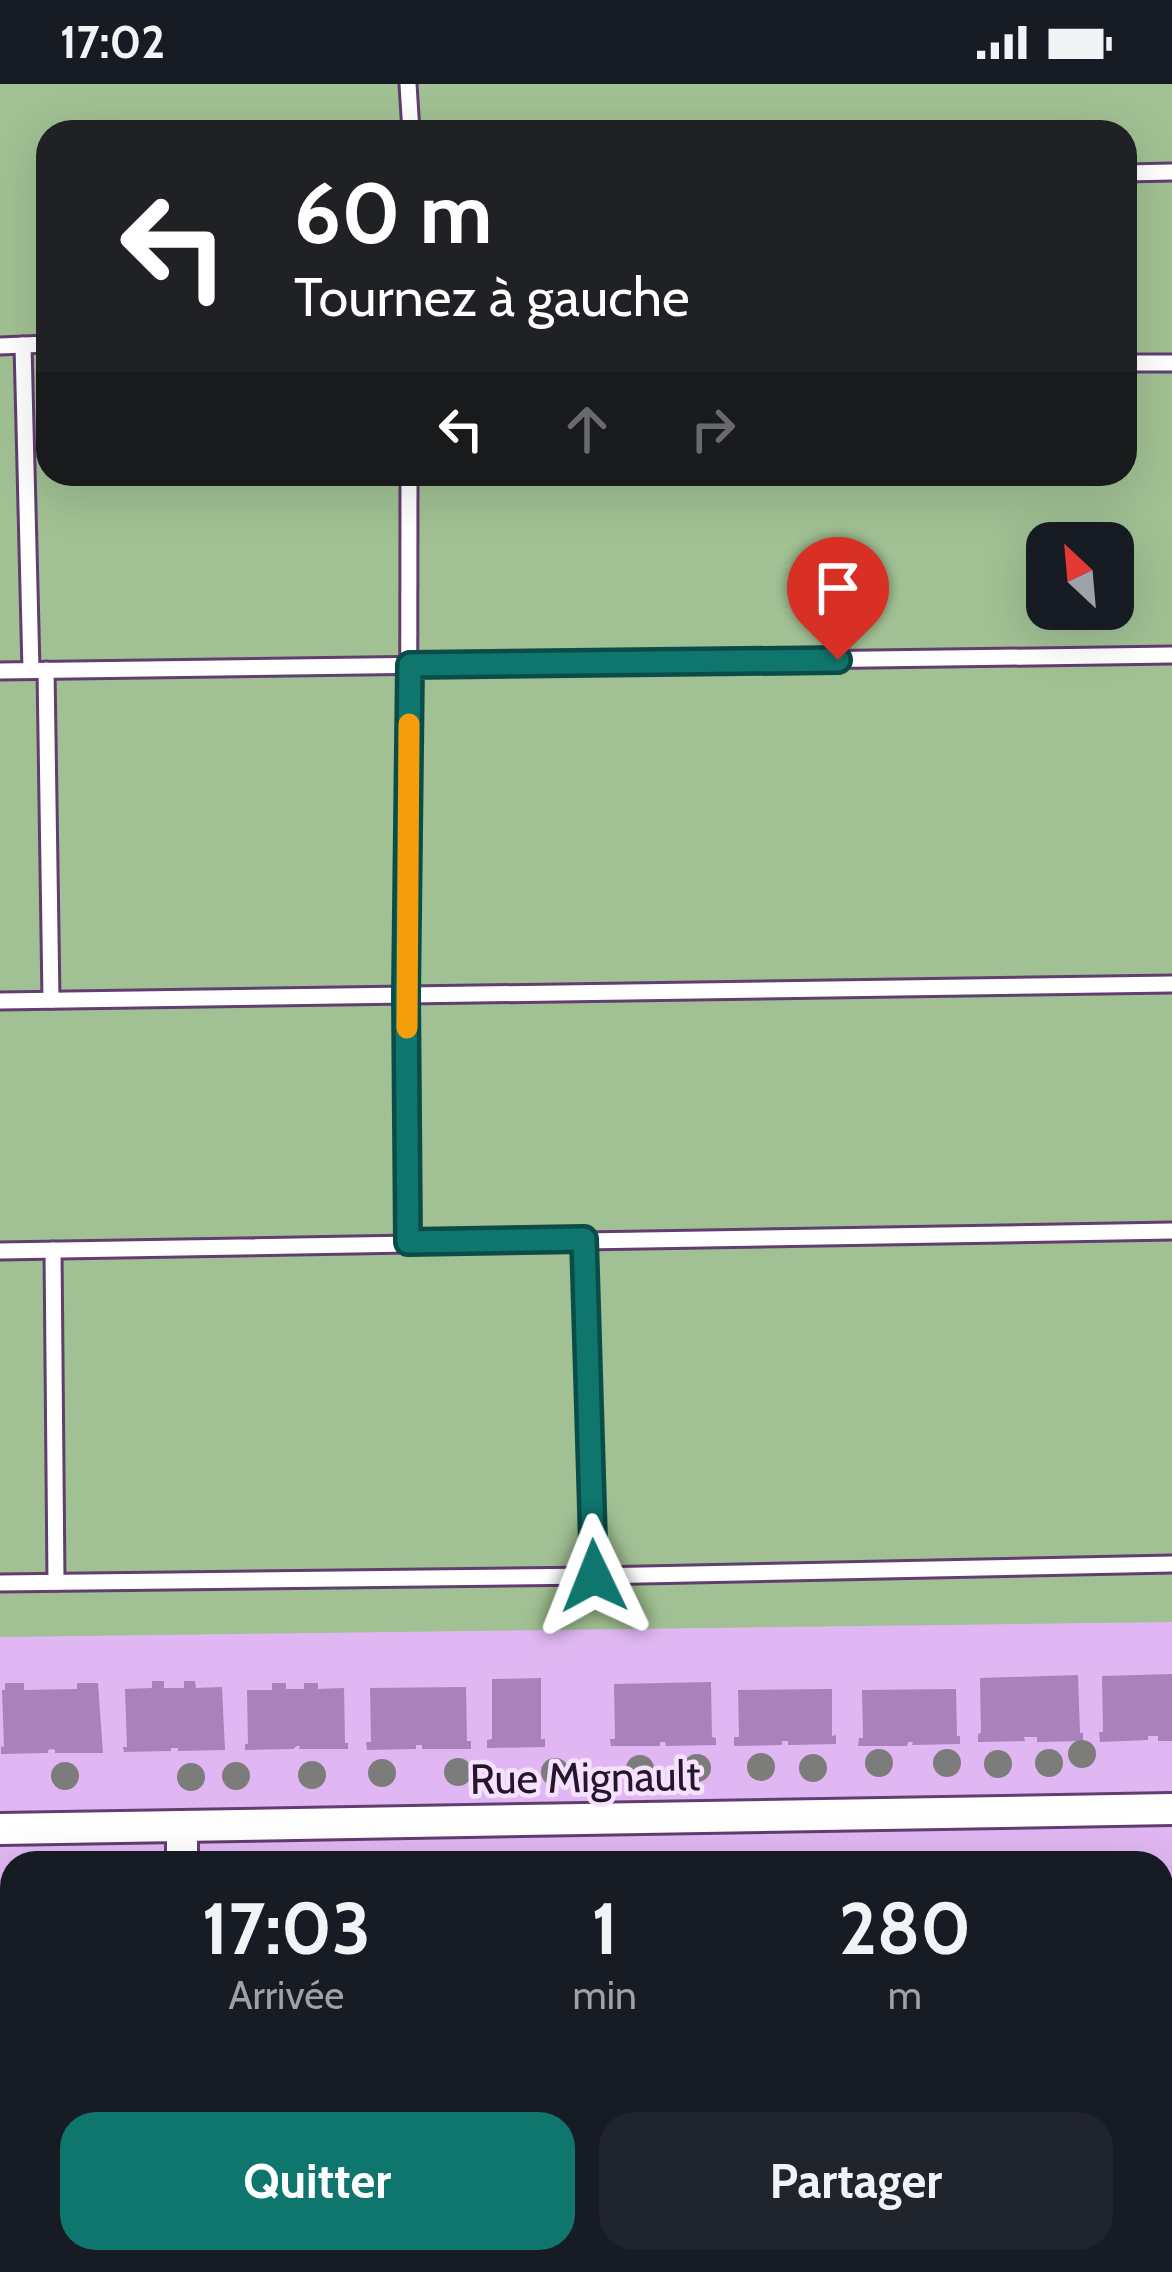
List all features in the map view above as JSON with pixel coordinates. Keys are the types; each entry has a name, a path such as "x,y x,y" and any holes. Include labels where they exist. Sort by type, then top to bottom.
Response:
{"street":[{"name":"Rue Mignault","path":"0,1829 1172,1809"},
{"path":"182,1826 182,1851"}],"lane":[{"path":"408,84 410,120"},
{"path":"1137,173 1172,172"},
{"path":"0,346 36,344"},
{"path":"22,345 51,1000"},
{"path":"1137,363 1172,363"},
{"path":"408,1242 409,486"},
{"path":"0,671 1172,656"},
{"path":"0,1001 1172,984"},
{"path":"0,1251 1172,1231"},
{"path":"584,1239 594,1576"},
{"path":"53,1250 56,1582"},
{"path":"0,1583 1172,1564"}],"green space":[{"path":"0,84 1172,84 1172,1622 0,1637"}],"building":[{"path":"1172,1674 1172,1741 1148,1736 1148,1740 1100,1742 1102,1676"},
{"path":"1078,1675 1083,1741 1037,1742 1037,1737 1024,1737 1025,1741 978,1742 980,1678"},
{"path":"541,1678 545,1747 487,1748 487,1740 492,1739 492,1679"},
{"path":"152,1681 164,1681 164,1688 184,1688 184,1681 195,1681 196,1688 222,1687 225,1750 124,1752 125,1689 152,1688"},
{"path":"711,1682 716,1745 611,1746 610,1739 615,1739 614,1684"},
{"path":"5,1683 24,1683 24,1690 77,1689 77,1683 98,1683 103,1753 55,1753 52,1749 1,1754"},
{"path":"272,1683 286,1683 286,1689 304,1689 304,1683 318,1683 318,1689 344,1688 348,1749 245,1750 247,1690 272,1690"},
{"path":"466,1687 471,1749 416,1745 416,1749 367,1750 366,1742 371,1742 370,1688"},
{"path":"832,1689 836,1744 788,1745 782,1741 782,1745 734,1746 734,1737 739,1737 738,1690"},
{"path":"956,1689 960,1744 858,1746 863,1738 862,1690"}],"slow traffic":[{"path":"407,1028 409,724"}],"route":[{"path":"594,1576 584,1239 408,1242 410,665 838,660"}]}
